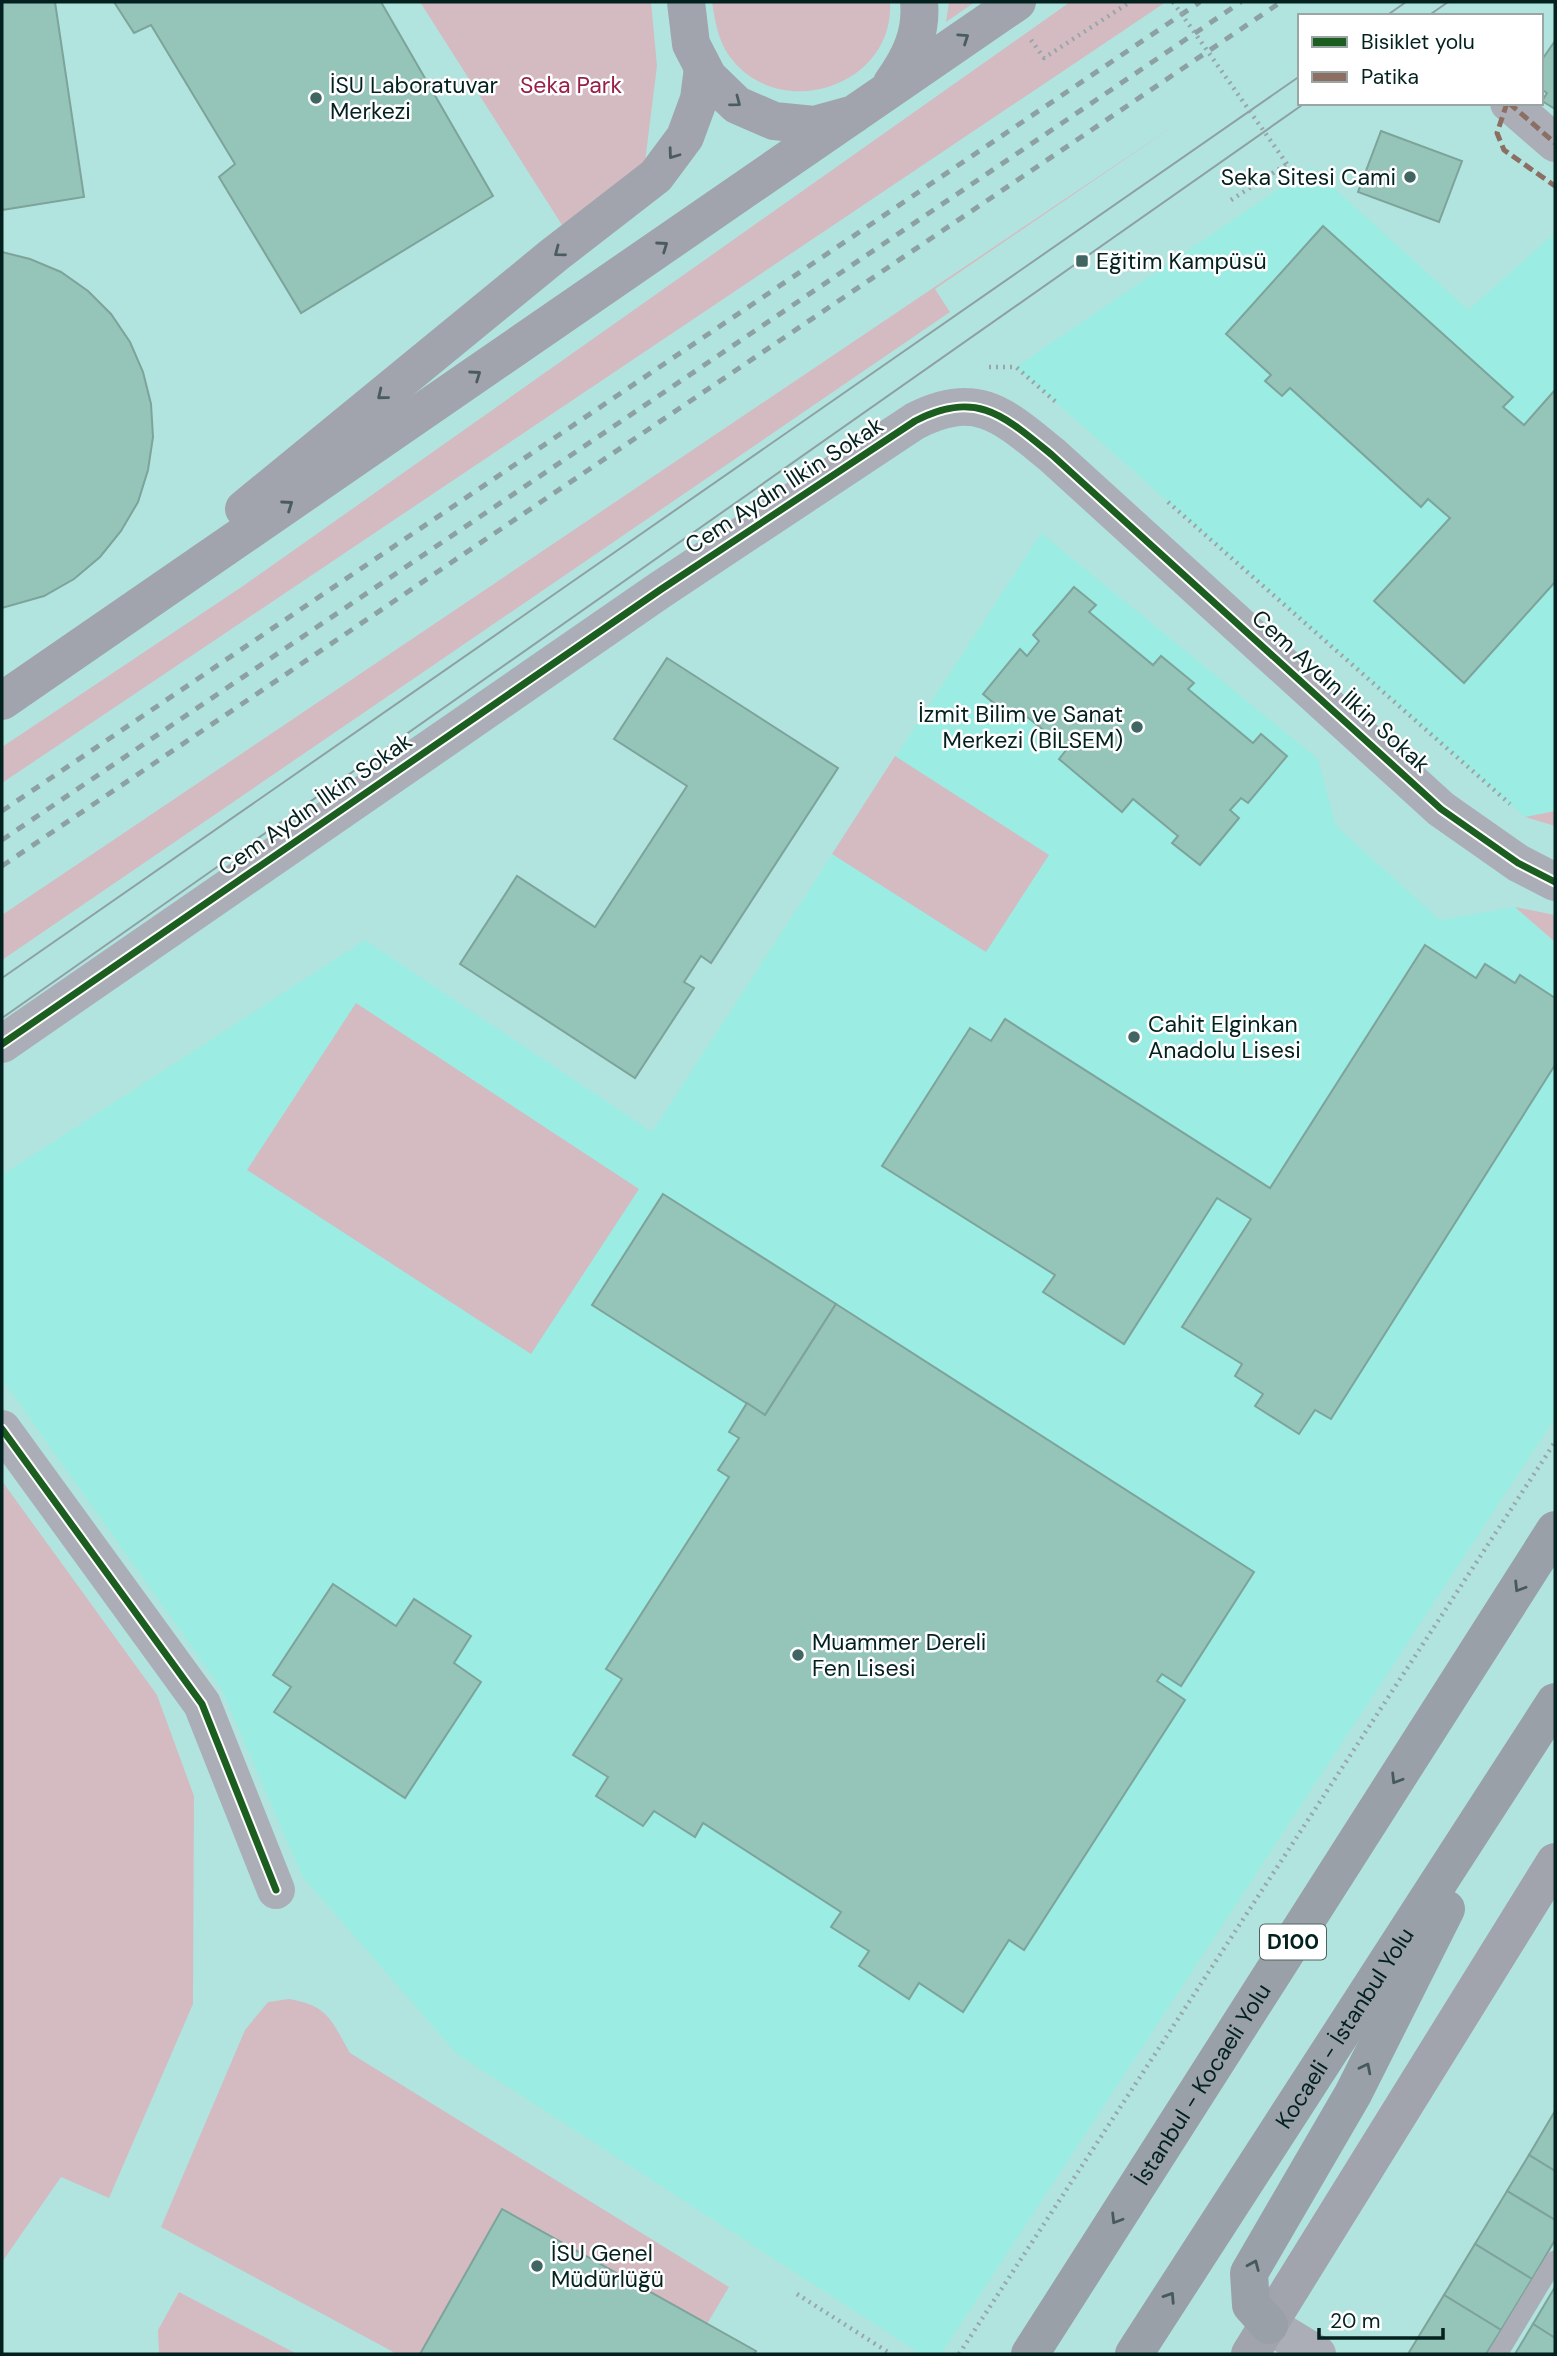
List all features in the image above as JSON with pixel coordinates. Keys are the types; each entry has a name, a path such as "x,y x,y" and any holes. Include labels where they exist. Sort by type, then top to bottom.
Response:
{"highway":[{"name":"İstanbul - Kocaeli Yolu","path":"1030,2354 1555,1530"},
{"name":"Kocaeli - İstanbul Yolu","path":"1133,2354 1555,1702"},
{"path":"1260,2340 1251,2305 1249,2273 1353,2094 1533,1736"}],"main road":[{"path":"686,2 691,44 703,68 737,105 774,121 814,125 854,114"},
{"path":"887,90 911,57 921,17 919,2"},
{"path":"2,701 1017,2"},
{"path":"111,627 267,489 656,176 685,137 699,99 703,68"},
{"path":"1260,2340 1555,1862"}],"street":[{"path":"1512,105 1555,143"},
{"name":"Cem Aydın İlkin Sokak","path":"2,1044 660,590 915,422 936,411 957,405 984,409 1011,422 1052,455 1441,809 1518,863 1555,882"},
{"path":"2,1429 202,1704 276,1890"},
{"path":"1260,2340 1317,2354"}],"lane":[{"path":"1498,2354 1555,2260"}],"path":[{"path":"1044,58 1130,2"},
{"path":"1173,2 1287,164 1231,200"},
{"path":"984,368 1016,367 1058,403"},
{"path":"1161,495 1515,808"},
{"path":"960,2354 1555,1443"},
{"path":"797,2294 891,2354"}],"shaded area":[{"path":"1311,167 1468,310 1555,233 1555,811 1525,817 1016,367"},
{"name":"Muammer Dereli Fen Lisesi","path":"1041,533 1318,759 1336,826 1440,920 1515,907 1555,942 1555,1418 941,2354 921,2354 457,2054 302,1876 221,1688 2,1379 2,1175 365,940 652,1132"}],"green space":[{"name":"Seka Park","path":"420,2 651,2 657,66 645,162 562,225"},
{"path":"712,2 890,2 887,31 874,55 855,74 831,86 804,91 777,88 751,77 730,57 720,38"},
{"path":"949,2 975,2 946,22"},
{"path":"1070,2 1166,2 2,783 2,747 243,586"},
{"path":"1181,121 935,289 950,312 2,960 2,915"},
{"path":"895,756 1049,855 986,952 832,854"},
{"path":"1555,811 1555,826 1525,817"},
{"path":"1515,907 1555,915 1555,942"},
{"path":"356,1003 639,1189 531,1354 247,1170"},
{"path":"2,1481 157,1695 194,1796 193,2004 109,2198 61,2177 2,2262"},
{"path":"289,1999 321,2010 333,2023 350,2053 729,2287 707,2324 502,2209 420,2354 397,2354 161,2227 245,2030 268,2002"},
{"path":"179,2292 297,2354 159,2354 158,2330"}],"building":[{"path":"2,2 55,2 84,197 2,210"},
{"name":"İSU Laboratuvar Merkezi","path":"114,2 381,2 493,196 301,313 219,177 235,164 151,25 134,33"},
{"path":"1555,41 1555,109 1543,102 1547,93 1543,90 1543,58"},
{"name":"Seka Sitesi Cami","path":"1381,131 1462,161 1439,222 1358,192"},
{"path":"1323,226 1513,397 1503,407 1524,425 1555,390 1555,582 1464,683 1374,601 1450,518 1428,499 1421,507 1290,388 1282,396 1265,381 1271,375 1226,334"},
{"path":"2,252 30,259 61,272 88,291 111,314 130,342 143,372 151,404 153,437 148,470 138,502 121,531 100,557 74,579 44,596 2,608"},
{"name":"İzmit Bilim ve Sanat Merkezi (BİLSEM)","path":"1074,587 1096,605 1089,612 1153,665 1161,656 1194,683 1188,689 1253,743 1261,734 1287,756 1248,803 1241,798 1230,810 1239,818 1200,865 1172,843 1178,836 1133,799 1122,812 1059,759 1067,749 1021,712 1014,720 983,694 1020,649 1027,656 1039,641 1033,635"},
{"path":"667,658 838,768 711,963 701,956 684,982 694,988 635,1078 460,964 517,876 595,927 687,786 614,739"},
{"path":"1425,945 1476,978 1485,964 1515,983 1520,975 1555,998 1555,1065 1331,1419 1315,1410 1299,1434 1255,1406 1263,1394 1235,1376 1242,1364 1182,1327 1251,1219 1217,1198 1124,1344 1043,1292 1055,1275 882,1166 970,1028 991,1041 1005,1019 1270,1188"},
{"path":"663,1194 836,1304 765,1415 592,1305"},
{"path":"836,1304 1254,1572 1181,1686 1162,1674 1157,1681 1185,1700 1024,1950 1009,1940 963,2012 919,1983 909,1999 859,1966 869,1951 831,1927 841,1912 703,1823 695,1837 654,1811 643,1826 596,1796 608,1777 573,1755 622,1679 606,1669 729,1477 718,1470 739,1438 729,1432 747,1403 765,1415"},
{"path":"333,1584 396,1626 414,1599 471,1636 454,1663 481,1682 405,1798 274,1712 291,1687 273,1675"},
{"path":"1555,2111 1555,2171 1529,2155"},
{"path":"1529,2155 1555,2171 1555,2220 1507,2191"},
{"path":"1507,2191 1555,2220 1555,2240 1532,2279 1475,2244"},
{"name":"İSU Genel Müdürlüğü","path":"502,2209 756,2351 754,2354 420,2354"},
{"path":"1475,2244 1532,2279 1501,2330 1444,2295"},
{"path":"1555,2287 1555,2338 1533,2324"},
{"path":"1444,2295 1501,2330 1486,2354 1408,2354"},
{"path":"1533,2324 1555,2338 1555,2354 1515,2354"}],"tram line":[{"path":"1389,14 1406,2"},
{"path":"1431,14 1448,2"},
{"path":"2,978 1298,77"},
{"path":"2,1018 1302,105"}],"railway":[{"path":"2,811 1200,2"},
{"path":"2,840 1241,2"},
{"path":"2,866 1281,2"}],"marked path":[{"path":"1506,105 1497,133 1504,150 1555,186"},
{"path":"1511,105 1555,143"}],"cycle path":[{"path":"2,1044 660,590 915,421 956,407 989,411 1035,441 1441,809 1518,863 1555,882"},
{"path":"2,1429 202,1704 276,1890"}],"place":[{"name":"İSU Laboratuvar Merkezi","path":"316,98"},
{"name":"Seka Sitesi Cami","path":"1410,177"},
{"name":"Eğitim Kampüsü","path":"1082,261"},
{"name":"İzmit Bilim ve Sanat Merkezi (BİLSEM)","path":"1137,727"},
{"name":"Cahit Elginkan Anadolu Lisesi","path":"1134,1037"},
{"name":"Muammer Dereli Fen Lisesi","path":"798,1655"},
{"name":"İSU Genel Müdürlüğü","path":"537,2266"}]}
